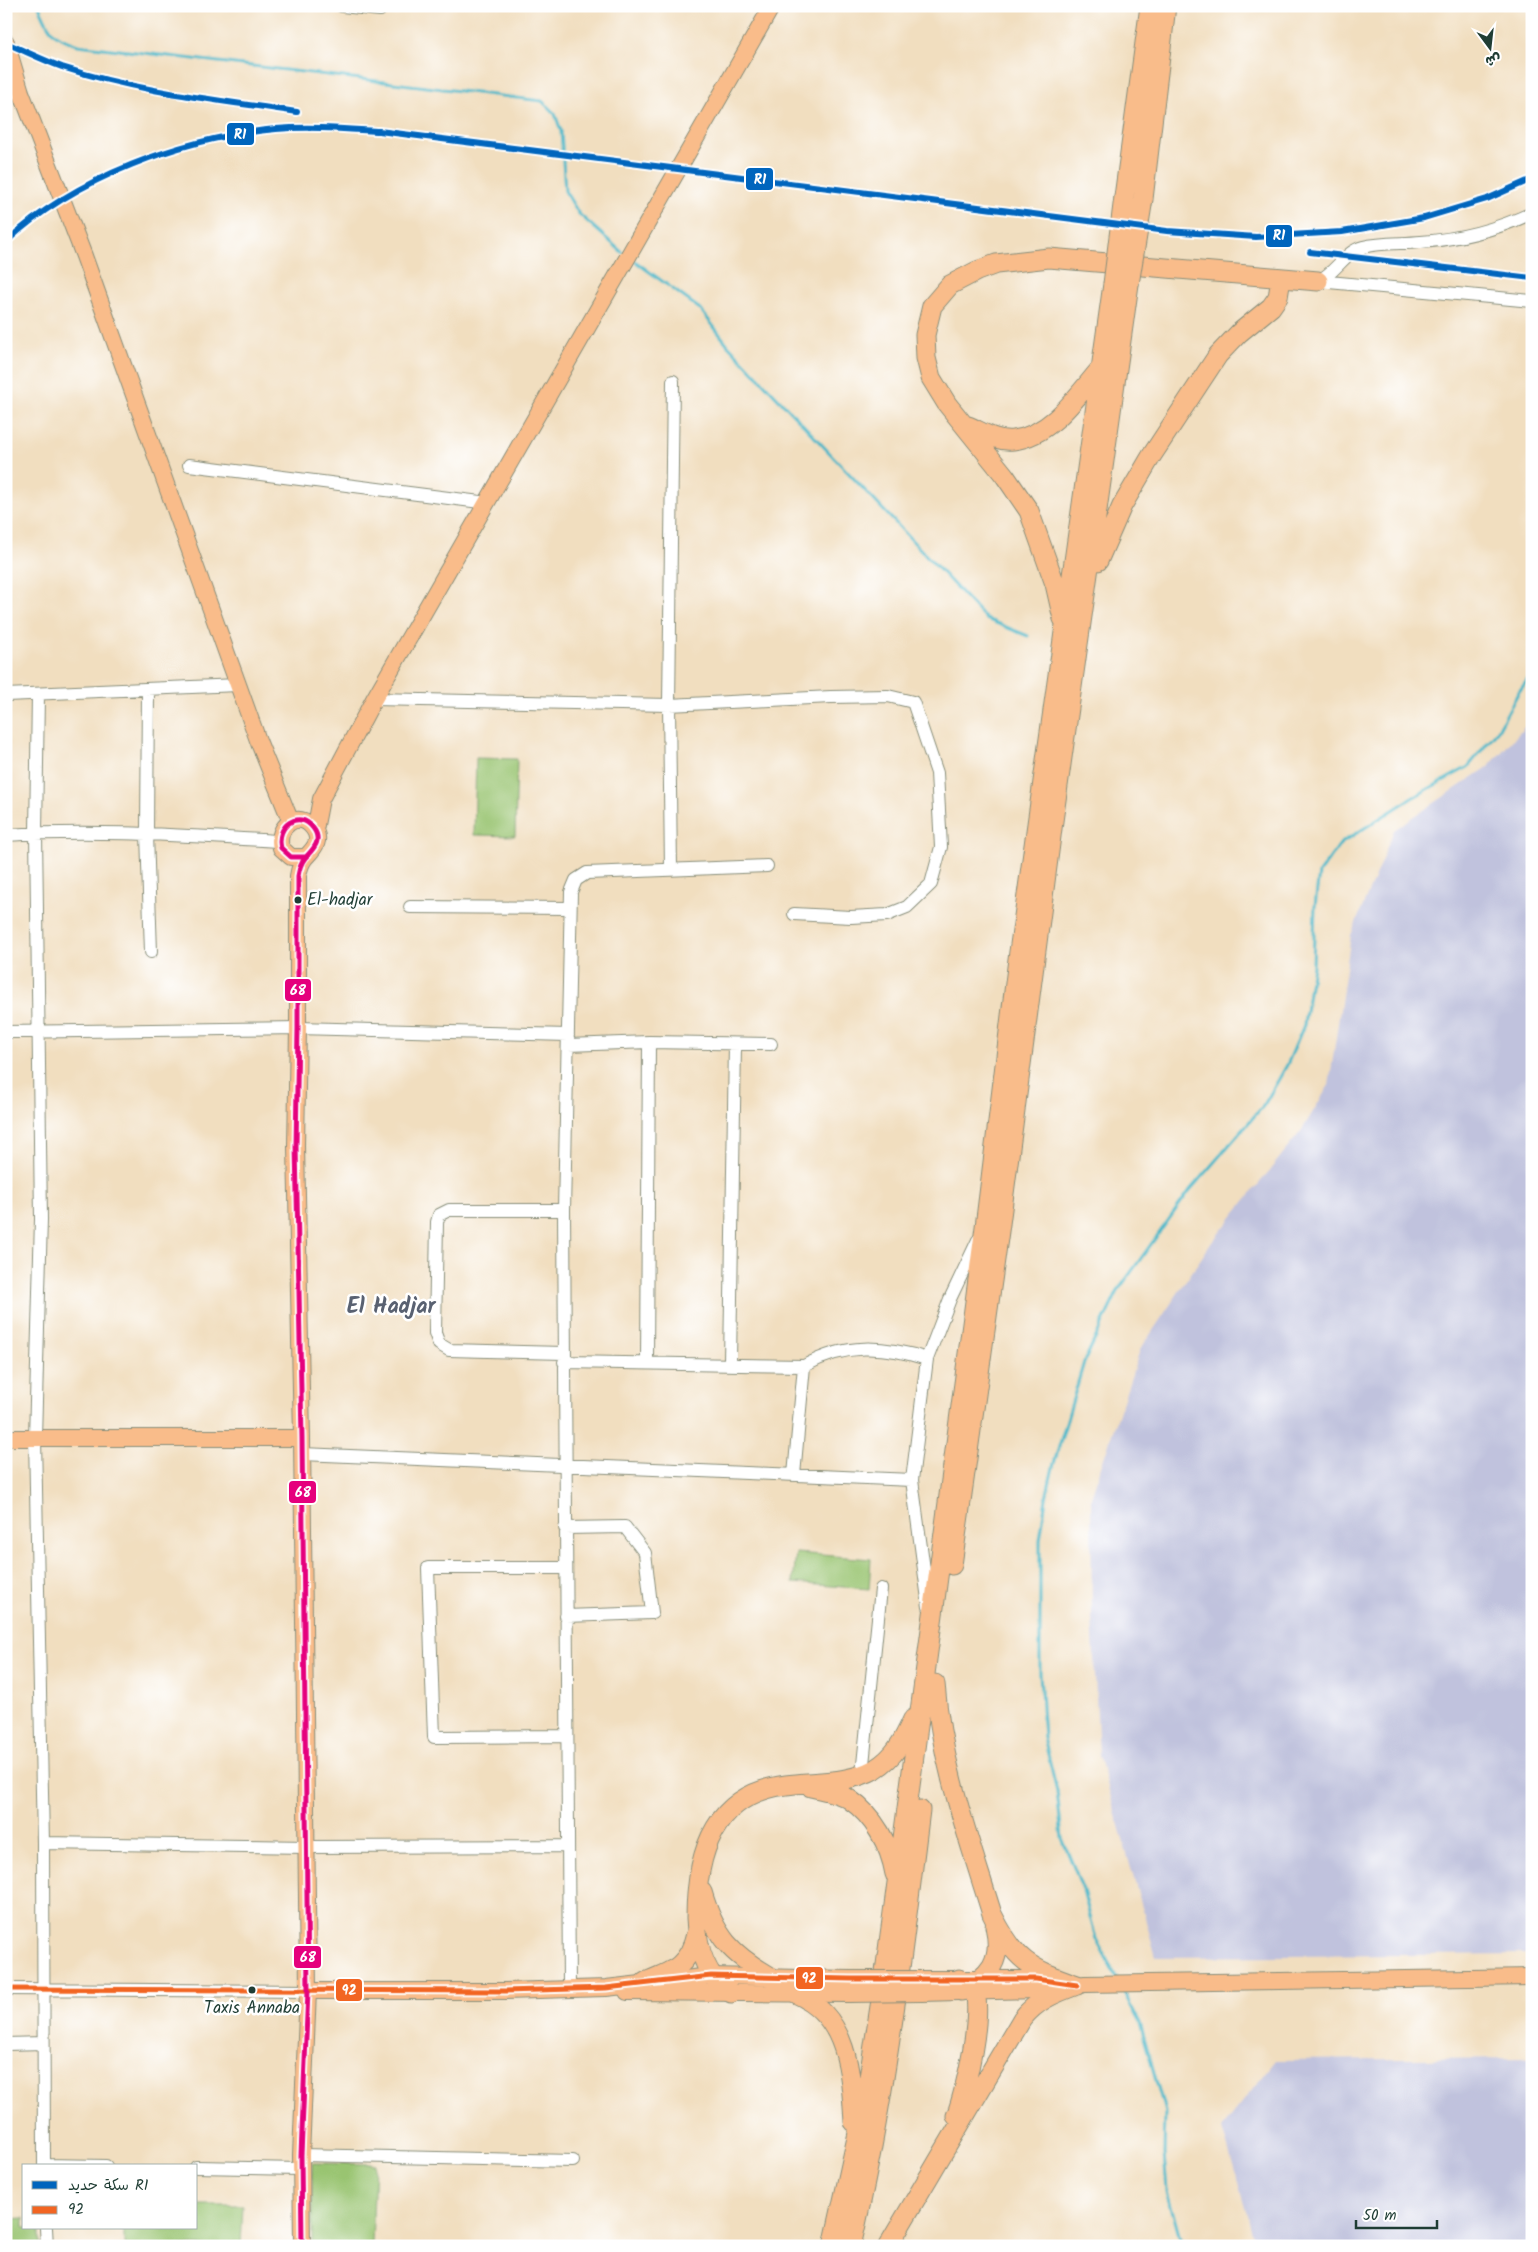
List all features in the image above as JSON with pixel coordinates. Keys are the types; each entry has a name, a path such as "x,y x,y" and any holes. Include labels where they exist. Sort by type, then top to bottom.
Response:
{"highway":[{"path":"833,2246 866,2097 897,1884 929,1691 1000,1224 1053,821 1088,585 1121,284 1124,197 1150,6"},
{"path":"851,2246 883,2082 898,1988 929,1691 932,1626 985,1227 1018,959 1101,368 1142,199 1166,6"},
{"path":"1065,628 1055,584 1029,511 1005,476 930,378 926,358 925,335 932,306 950,285 977,271 996,264 1048,258 1318,281"},
{"path":"1088,585 1122,506 1152,455 1218,355 1239,333 1271,307 1278,297 1280,278"},
{"path":"965,425 994,438 1012,440 1030,434 1050,424 1101,368"},
{"path":"645,1982 674,1970 682,1964 691,1951 696,1932 702,1858 712,1833 728,1812 761,1791 774,1787 849,1778 862,1774 885,1762 899,1748 929,1691"},
{"path":"929,1691 938,1719 945,1756 998,1938 993,1963 970,1985 975,2024 965,2092 954,2122 933,2167"},
{"path":"800,1784 830,1791 848,1799 863,1813 883,1836 892,1858 897,1884"},
{"path":"699,1884 711,1920 724,1941 743,1960 771,1977"},
{"path":"992,1914 1014,1953 1040,1971 1081,1984"},
{"path":"696,1932 700,1951 711,1976 718,1984 732,1993"},
{"path":"888,2246 1022,2019 1046,1997 1081,1984"},
{"path":"797,1994 826,2015 840,2036 848,2061 853,2089 855,2147"}],"main road":[{"path":"314,830 321,799 374,699 488,503 594,312 772,6"},
{"path":"6,42 14,92 84,256 238,685 294,821"},
{"path":"294,821 310,825 314,830 317,842 311,854 298,857 281,848 279,841 282,830 321,799"},
{"path":"298,857 296,1146 302,1446 308,1991 300,2162 302,2246"},
{"path":"6,1438 302,1446"},
{"path":"606,1988 645,1982 711,1976 771,1977 850,1987"},
{"path":"308,1991 505,1992 606,1988 647,1993 797,1994 850,1987 970,1985 1046,1980 1081,1984 1532,1977"}],"street":[{"path":"342,6 380,10 380,6"},
{"path":"1318,281 1326,278 1347,256 1360,248 1449,239 1476,234 1532,213"},
{"path":"1318,281 1532,301"},
{"path":"671,870 670,704 673,381"},
{"path":"189,465 488,503"},
{"path":"6,695 238,685"},
{"path":"148,689 147,834 151,952"},
{"path":"38,694 36,833 41,1219 35,1438 43,1843 44,2164"},
{"path":"374,699 670,704 888,696 913,702 937,774 941,847 931,884 907,907 887,915 851,917 794,914"},
{"path":"6,835 36,833 147,834 279,841"},
{"path":"569,1988 564,1210 572,886 576,880 587,873 767,866"},
{"path":"410,907 570,908"},
{"path":"6,1032 298,1028 568,1040 771,1044"},
{"path":"647,1362 649,1042"},
{"path":"730,1363 735,1044"},
{"path":"564,1210 449,1210 442,1212 437,1222 435,1334 440,1344 449,1350 647,1362 804,1366 823,1355 864,1347 908,1353 927,1359"},
{"path":"932,1626 912,1480 927,1359 950,1299 985,1227"},
{"path":"794,1475 804,1366"},
{"path":"302,1446 565,1465 912,1480"},
{"path":"565,1528 625,1527 645,1553 652,1613 566,1616"},
{"path":"566,1568 428,1568 434,1737 567,1736"},
{"path":"862,1774 881,1589"},
{"path":"43,1843 306,1847 568,1846"},
{"path":"6,1989 308,1991"},
{"path":"6,2044 43,2043"},
{"path":"198,2167 300,2162 573,2161"},
{"path":"46,2230 47,2246"}],"shaded area":[{"path":"1532,719 1532,1954 1156,1957 1099,1755 1092,1616 1091,1497 1140,1350 1212,1242 1302,1130 1329,1085 1351,935 1394,830 1488,767"},
{"path":"1532,2058 1532,2246 1256,2246 1222,2128 1276,2060"}],"green space":[{"path":"476,758 517,759 515,836 474,835"},
{"path":"796,1553 871,1559 869,1589 793,1583"},
{"path":"312,2163 375,2164 372,2246 312,2246"},
{"path":"198,2205 243,2205 241,2246 124,2246 124,2230 198,2230"},
{"path":"22,2218 22,2230 40,2230 40,2246 6,2246 6,2219"}],"waterway":[{"path":"39,6 52,32 78,45 542,101 555,114 561,131 565,191 579,214 623,253"},
{"path":"632,259 700,309 728,345 986,619 1028,636"},
{"path":"1117,1979 1096,1939 1083,1890 1062,1838 1057,1791 1044,1738 1040,1674 1040,1540 1053,1467 1084,1362 1119,1289 1190,1190 1264,1105 1287,1065 1304,1025 1313,966 1315,906 1319,873 1341,843 1412,798 1468,767 1498,730 1518,693 1532,674"},
{"path":"1122,1989 1140,2023 1165,2112 1164,2154 1167,2191 1182,2246"}],"rail line":[{"name":"R1","path":"6,43 62,67 120,83 297,112"},
{"name":"R1","path":"6,242 64,198 132,164 204,141 289,128 379,131 1167,231 1256,237 1342,232 1424,218 1487,199 1532,179"},
{"name":"R1","path":"1310,252 1532,278"}],"transit line":[{"name":"68","path":"302,2246 301,2155 308,1991 302,1438 296,1146 298,876 302,862 314,848 317,837 313,828 307,823 295,820 285,827 280,840 281,848 291,857 305,857"},
{"name":"92","path":"6,1989 505,1991 606,1988 711,1976 851,1979 1036,1979 1077,1985"}],"place":[{"name":"El-hadjar","path":"298,900"},
{"name":"Taxis Annaba","path":"252,1990"}],"district":[{"name":"El Hadjar","path":"391,1307"}]}
